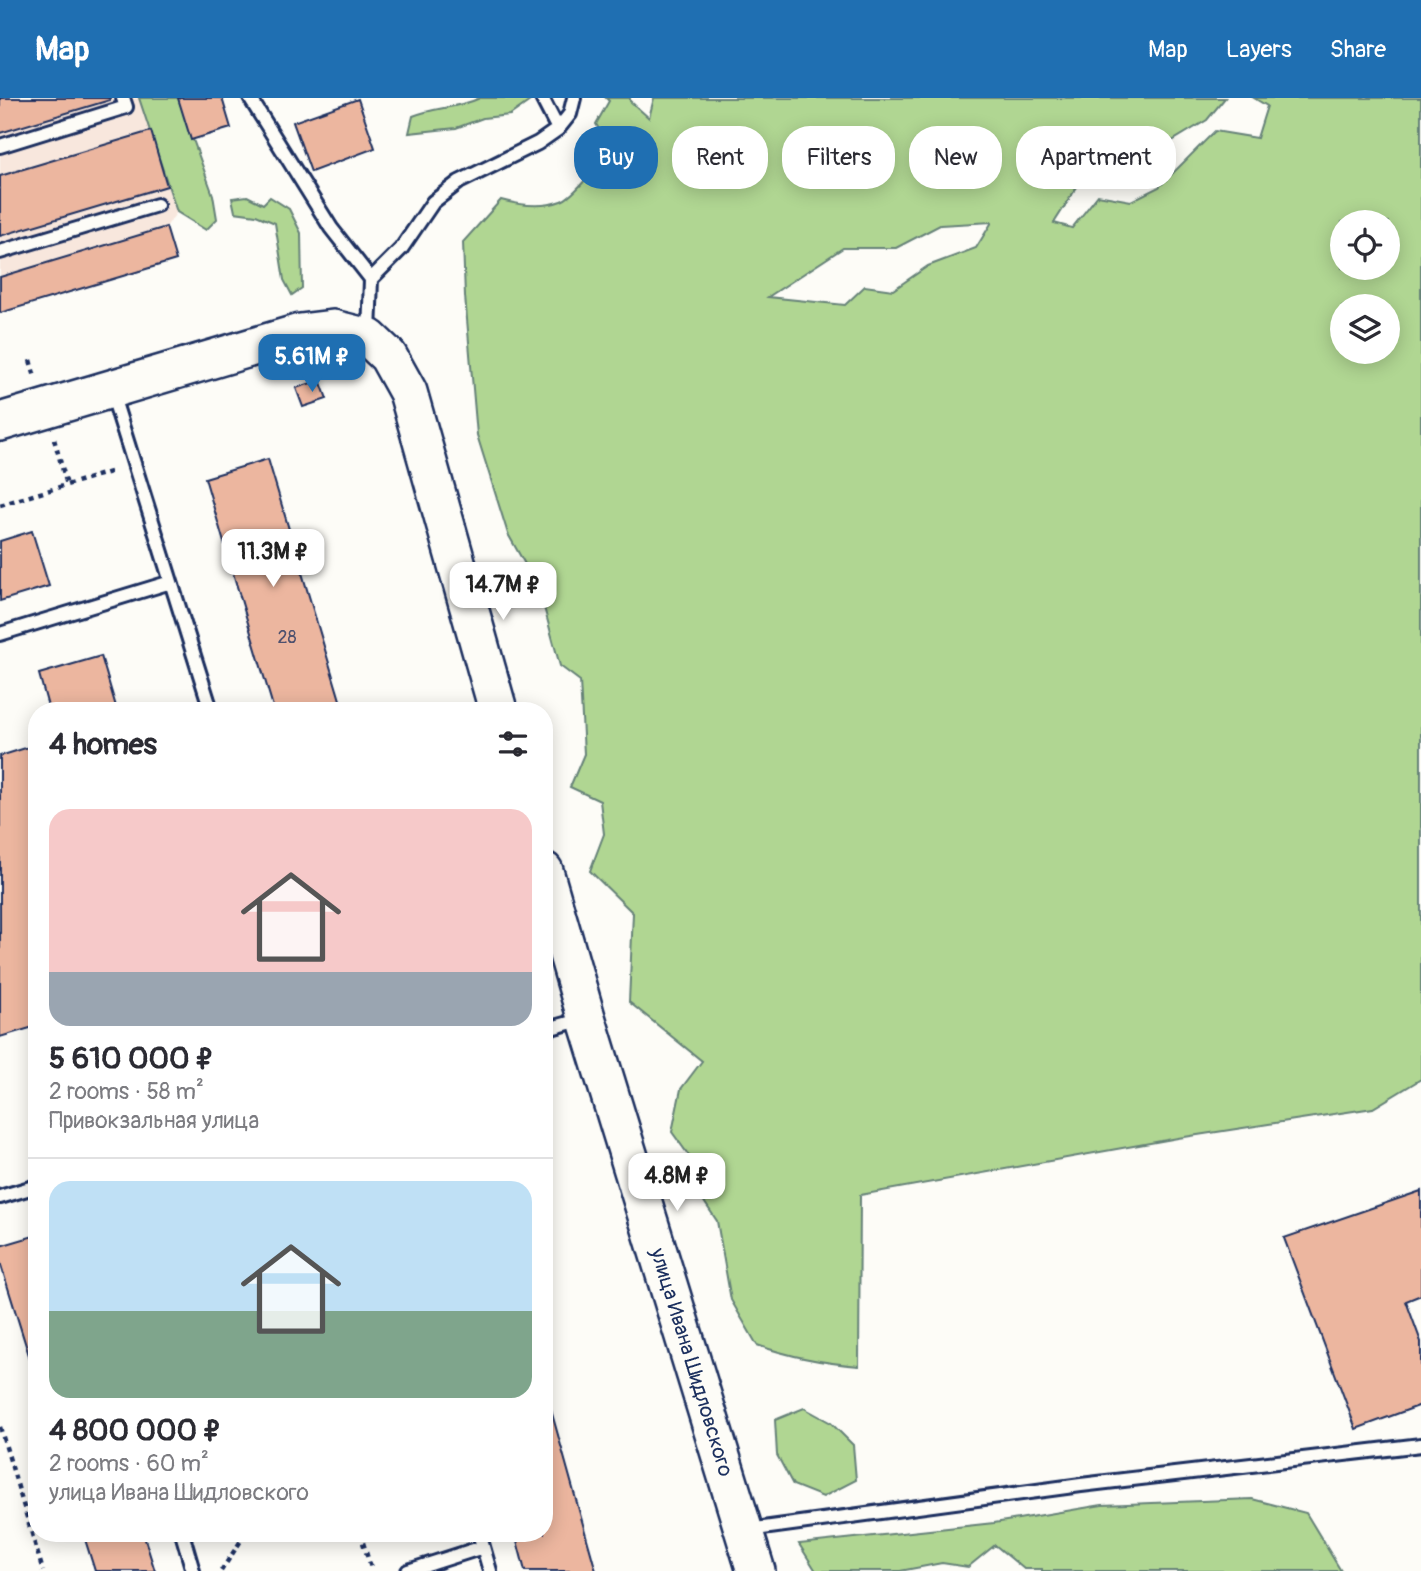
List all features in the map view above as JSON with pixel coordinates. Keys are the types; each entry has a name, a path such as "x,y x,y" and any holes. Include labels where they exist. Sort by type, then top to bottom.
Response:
{"street":[{"path":"0,422 300,333 333,329 369,338 388,356 408,392 496,702"},
{"name":"улица Ивана Шидловского","path":"553,902 756,1571"}],"lane":[{"path":"0,146 126,107 123,98"},
{"path":"250,98 331,228 371,279 369,338"},
{"path":"542,98 558,130"},
{"path":"371,279 401,250 433,202 459,182 538,143 558,130 570,114 574,98"},
{"path":"0,252 157,205"},
{"path":"111,389 208,702"},
{"path":"0,634 171,582"},
{"path":"553,1027 586,1017"},
{"path":"0,1197 28,1189"},
{"path":"744,1530 1081,1485 1421,1445"},
{"path":"185,1542 193,1571"},
{"path":"482,1542 490,1571"},
{"path":"408,1571 483,1547"}],"path":[{"path":"0,505 135,465"},
{"path":"0,1427 28,1521"},
{"path":"34,1542 43,1571"},
{"path":"221,1571 241,1542"},
{"path":"363,1542 372,1571"}],"shaded area":[{"path":"0,98 139,98 177,212 166,227 176,260 0,313"}],"green space":[{"path":"139,98 178,98 213,195 217,219 206,230 177,212"},
{"path":"480,98 526,98 530,101 510,115 483,118 456,128 409,133 413,116"},
{"path":"606,98 630,98 649,118 654,98 1225,98 1207,120 1176,139 1176,126 1016,126 1016,189 1076,189 1054,223 1072,228 1098,195 1131,201 1155,189 1176,189 1176,170 1215,131 1257,138 1267,106 1254,98 1421,98 1421,1079 1373,1108 1178,1138 860,1195 859,1366 807,1359 757,1345 731,1300 717,1221 701,1197 692,1160 672,1132 681,1089 702,1061 629,1002 633,913 590,871 604,834 600,801 570,787 584,754 580,681 560,666 539,589 508,534 477,435 463,242 501,200 539,205 561,201 577,189 658,189 658,126 596,124 609,101","holes":["992,222 976,248 928,266 893,290 865,286 845,305 768,297 843,248 896,248 940,225"]},
{"path":"247,196 263,204 270,197 289,209 301,233 302,288 292,295 284,280 275,223 256,215 235,212 232,198"},
{"path":"804,1408 831,1423 853,1445 856,1480 823,1497 793,1485 777,1455 775,1420"},
{"path":"1252,1499 1306,1513 1341,1571 1042,1571 1024,1569 995,1545 968,1567 942,1563 900,1571 816,1571 799,1544 994,1523 1102,1505"}],"building":[{"path":"0,98 110,98 110,100 0,133"},
{"path":"178,98 222,98 231,128 191,140"},
{"path":"358,99 375,148 311,172 293,122"},
{"path":"151,131 167,186 0,236 0,176"},
{"path":"166,227 176,260 0,313 0,277"},
{"path":"320,380 327,399 303,407 296,388"},
{"path":"268,459 341,702 272,702 205,478"},
{"path":"32,531 49,586 0,601 0,541"},
{"path":"101,656 115,702 47,702 39,674"},
{"path":"28,747 28,1029 0,1037 0,756"},
{"path":"1421,1191 1421,1295 1406,1301 1421,1342 1421,1405 1356,1429 1284,1238"},
{"path":"28,1238 28,1352 0,1262 0,1246"},
{"path":"553,1417 596,1571 525,1571 517,1542 553,1542"},
{"path":"86,1542 146,1542 155,1571 95,1571"}]}
